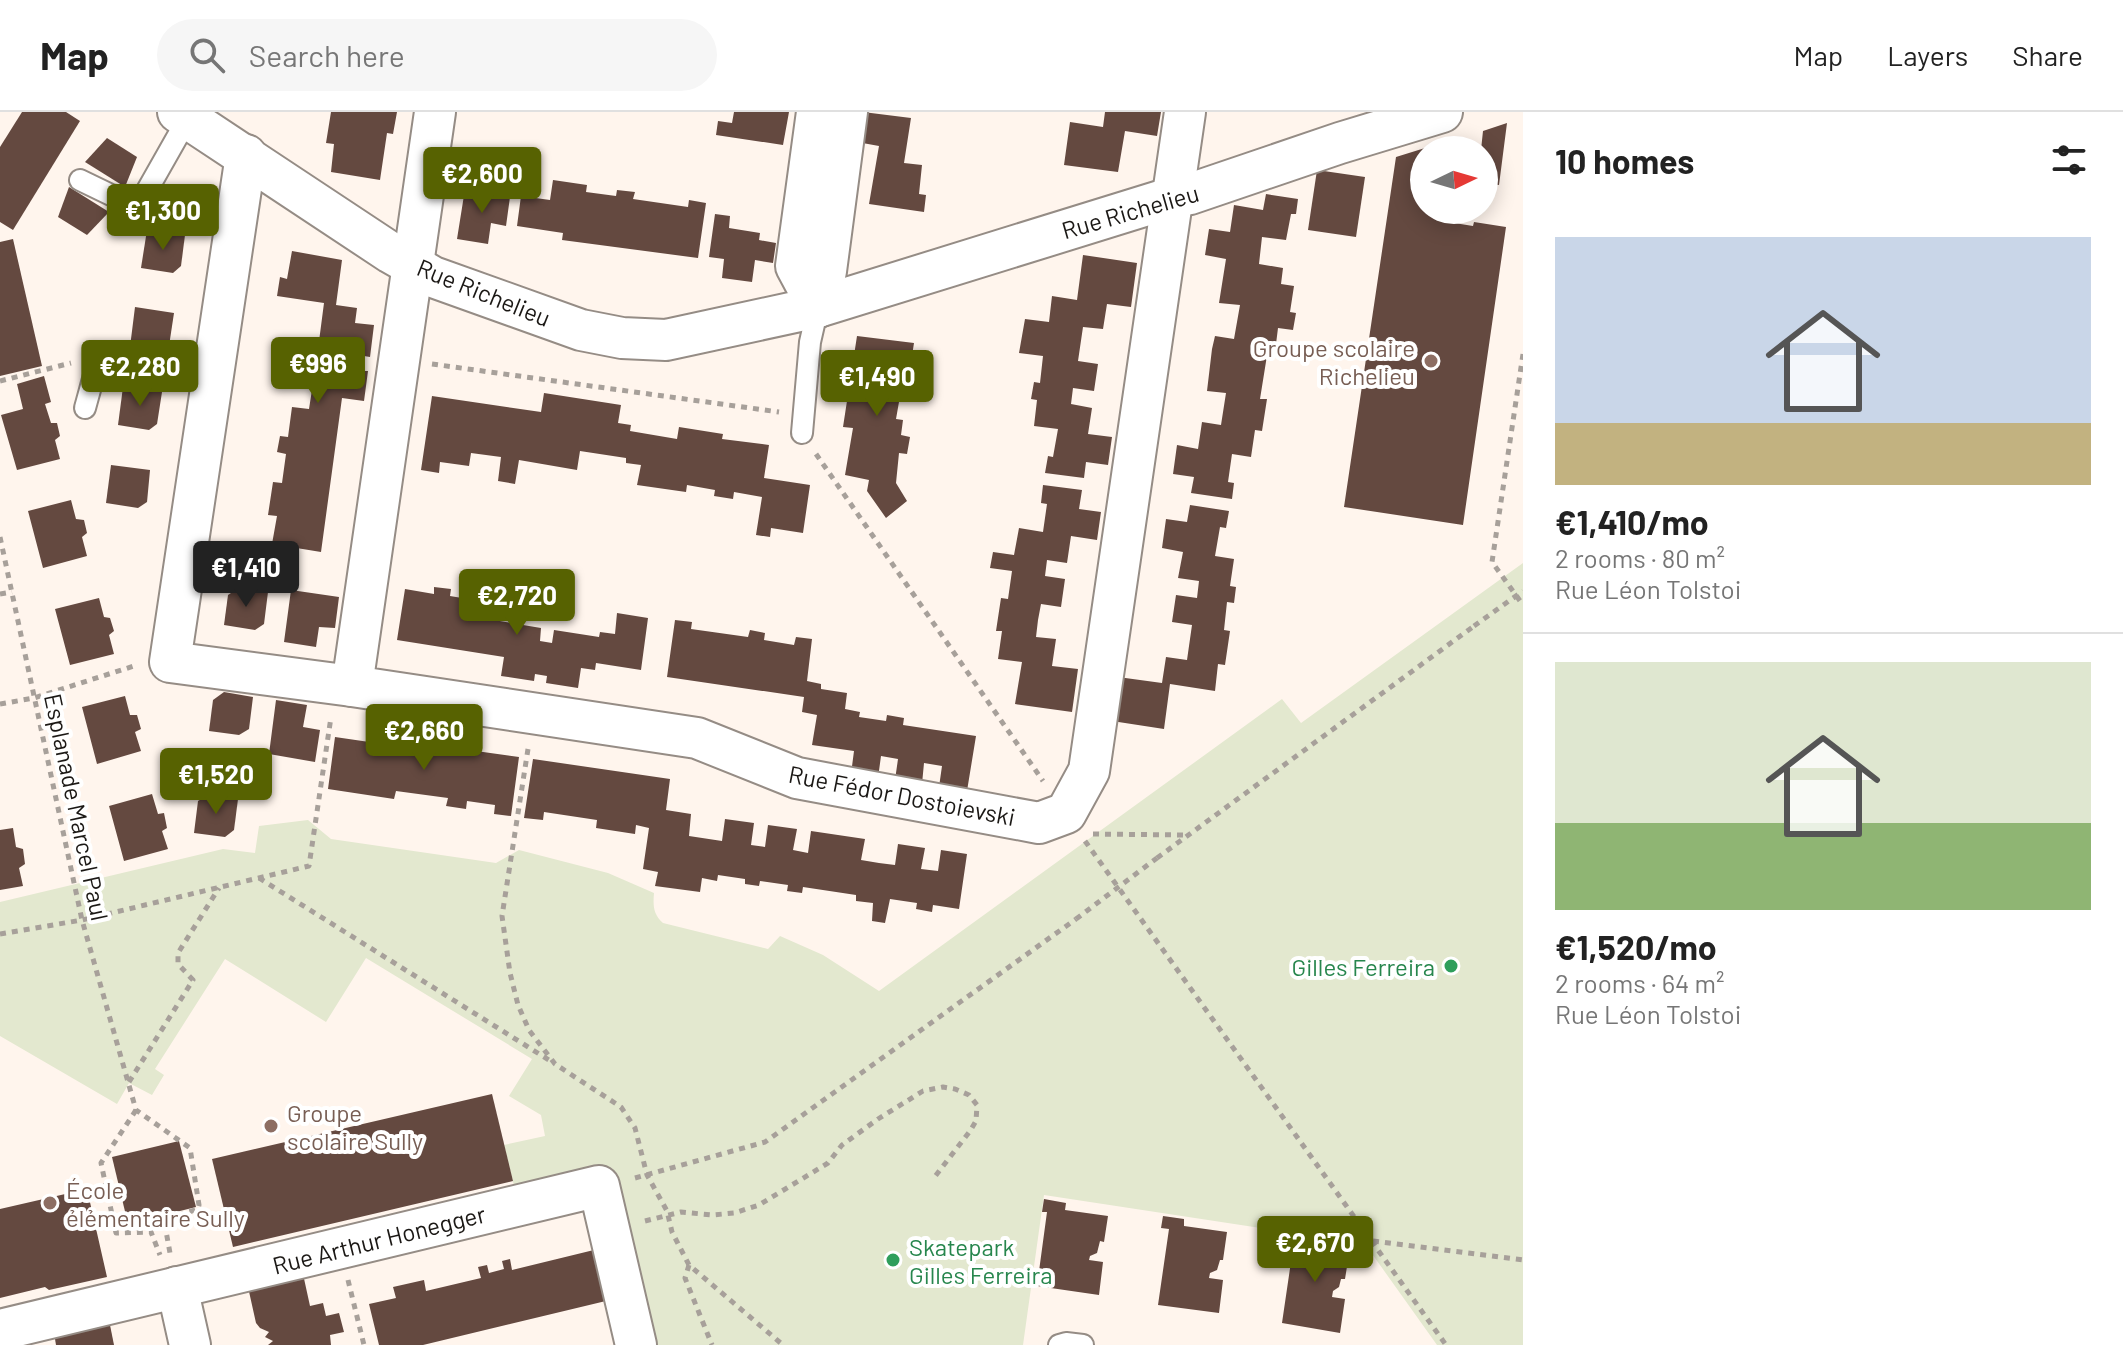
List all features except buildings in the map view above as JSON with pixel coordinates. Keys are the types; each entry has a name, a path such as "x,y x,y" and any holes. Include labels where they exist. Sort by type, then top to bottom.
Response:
{"street":[{"path":"344,685 400,359 435,112"},
{"path":"817,112 796,266 818,307"},
{"path":"818,307 826,271 847,112"},
{"path":"1080,824 1185,112"},
{"name":"Rue Richelieu","path":"183,115 433,277 581,330 622,338 666,340 818,307 1190,194 1442,112"},
{"path":"171,654 246,155"},
{"name":"Rue Fédor Dostoievski","path":"171,654 170,662 697,738 797,778 1039,823 1080,824"},
{"path":"599,1186 636,1345"},
{"name":"Rue Arthur Honegger","path":"0,1330 599,1186"},
{"path":"177,1287 190,1345"}],"lane":[{"name":"Rue Richelieu","path":"80,180 111,195 141,201 183,115"},
{"path":"802,424 810,342 818,307"},
{"path":"85,408 99,357 135,355 214,368"},
{"path":"1059,1345 1083,1345"}],"path":[{"path":"1523,354 1492,562 1523,605"},
{"path":"0,381 99,357"},
{"path":"400,359 802,424 1446,1345"},
{"name":"Esplanade Marcel Paul","path":"0,537 82,920 136,1110"},
{"path":"599,1186 765,1142 1076,919 1523,591"},
{"path":"0,594 12,592"},
{"path":"0,704 34,698 171,654"},
{"path":"0,934 82,920 309,866 344,685"},
{"path":"533,713 502,916 518,1005 529,1030 555,1064"},
{"path":"1080,824 1188,835"},
{"path":"258,878 621,1107 635,1128 647,1175 689,1265 783,1345"},
{"path":"129,1083 193,980 178,964 178,953 219,887"},
{"path":"609,1229 681,1212 712,1215 734,1213 759,1205 828,1163 842,1145 905,1101 923,1091 943,1087 969,1095 977,1105 976,1121 933,1179"},
{"path":"136,1110 190,1148 198,1209 164,1220 177,1287 164,1266 151,1232 116,1233 101,1163 136,1110"},
{"path":"1372,1241 1523,1260"},
{"path":"341,1248 364,1345"},
{"path":"689,1265 685,1278 712,1345"}],"green space":[{"path":"1523,563 1523,1345 1437,1345 1365,1244 1044,1195 1023,1345 647,1345 605,1165 514,1186 504,1145 545,1136 541,1115 509,1096 532,1059 366,958 326,1022 225,959 155,1069 164,1075 152,1095 129,1083 117,1104 0,1036 0,902 223,849 255,853 259,826 308,820 331,839 496,863 519,850 608,873 654,893 654,909 663,923 768,949 780,936 823,955 879,991 1282,699 1301,723"}],"place":[{"name":"Groupe scolaire Richelieu","path":"1431,361"},
{"name":"Gilles Ferreira","path":"1451,966"},
{"name":"Groupe scolaire Sully","path":"271,1126"},
{"name":"École élémentaire Sully","path":"50,1203"},
{"name":"Skatepark Gilles Ferreira","path":"893,1260"}]}
